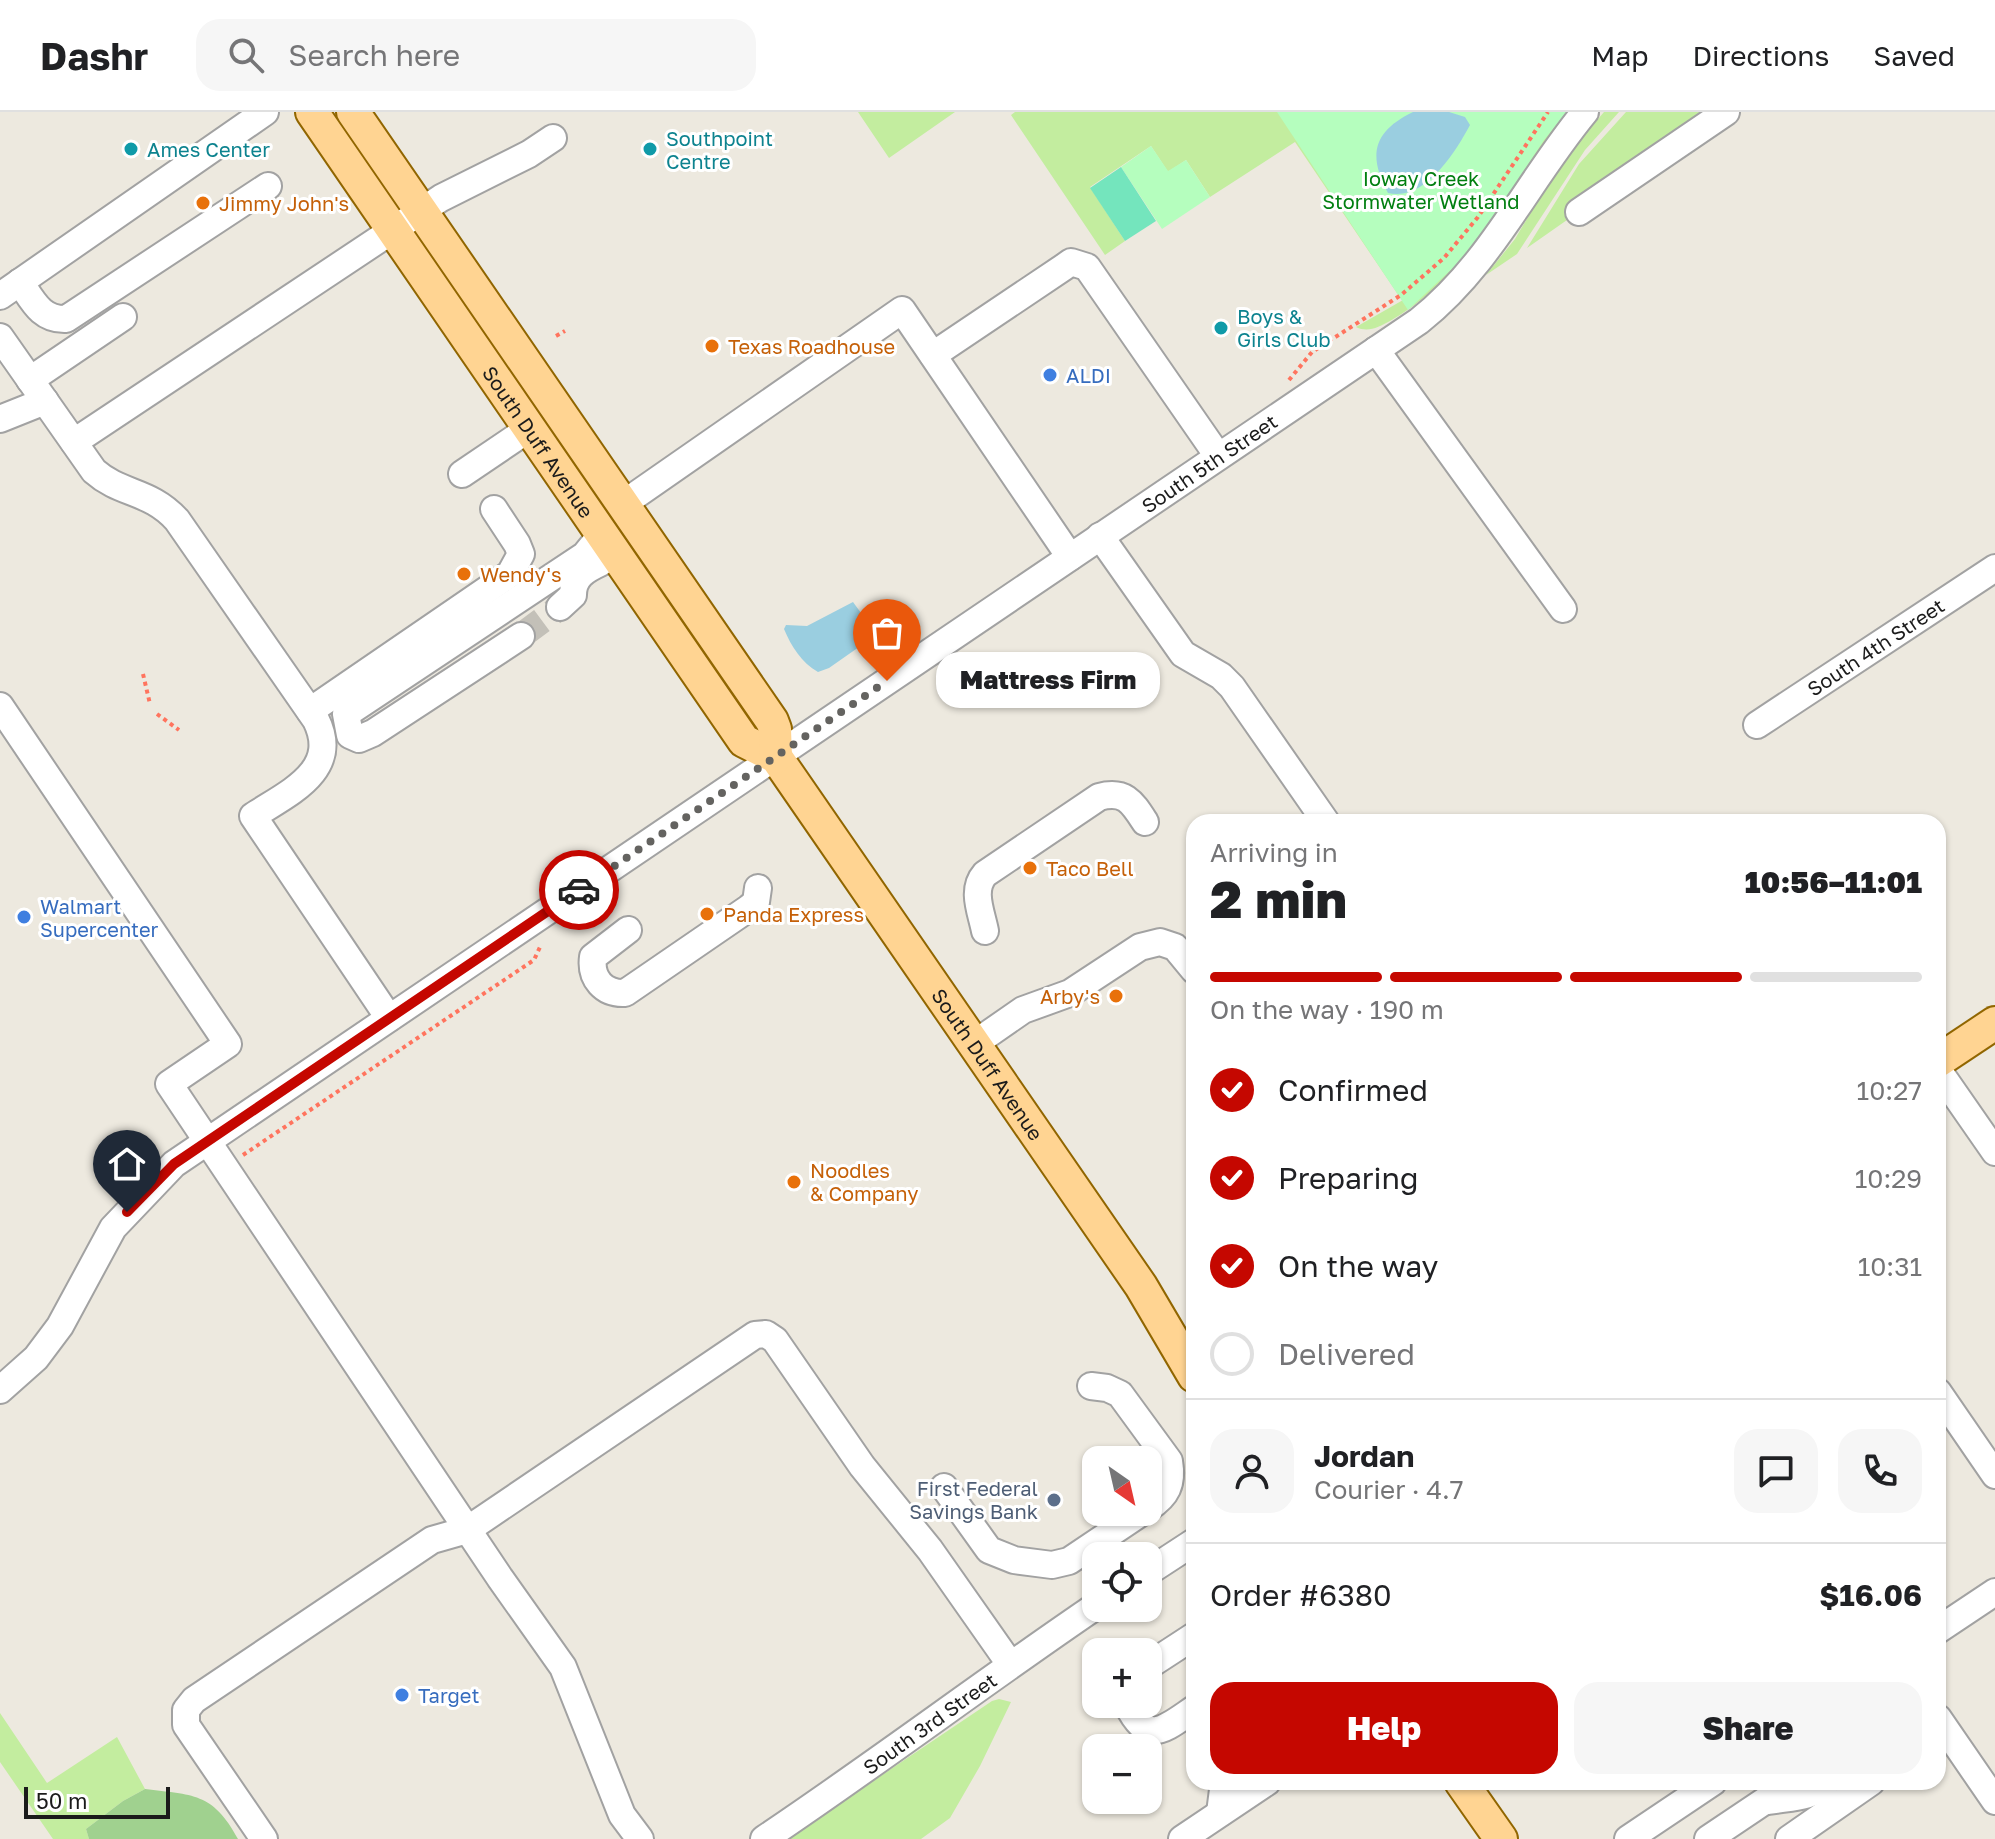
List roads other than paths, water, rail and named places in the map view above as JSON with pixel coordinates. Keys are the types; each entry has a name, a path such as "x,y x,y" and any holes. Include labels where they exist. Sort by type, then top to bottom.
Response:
{"main road":[{"name":"South Duff Avenue","path":"312,112 744,741 776,757 1141,1286 1186,1362"},
{"name":"South Duff Avenue","path":"353,112 772,721 776,757"},
{"path":"1946,1056 1995,1023"},
{"path":"1467,1790 1501,1839"}],"street":[{"path":"265,112 10,289 53,320 66,319 268,186"},
{"name":"South 5th Street","path":"0,1390 36,1358 60,1326 113,1228 174,1164 1430,312 1463,281 1506,227 1585,112"},
{"path":"1579,212 1726,112"},
{"path":"74,442 441,198 529,154 553,138"},
{"path":"933,355 1071,262 1080,264 1087,267 1218,456"},
{"path":"623,504 902,310 1070,557"},
{"path":"0,419 123,317"},
{"path":"0,337 100,477 150,497 166,507 177,520 322,731 323,754 318,766 304,782 253,816 389,1018"},
{"path":"1376,350 1563,609"},
{"path":"462,474 530,428"},
{"path":"310,711 510,574 521,554 494,509"},
{"path":"1100,536 1183,654 1221,676 1232,687 1320,814"},
{"path":"560,607 573,595 573,584 577,578 605,560 610,546"},
{"path":"521,636 373,733 359,739 350,735 346,714 585,555 610,546"},
{"name":"South 4th Street","path":"1757,725 1995,568"},
{"path":"0,706 228,1044 169,1084 467,1530 563,1667 622,1815 640,1839"},
{"path":"985,931 977,890 985,874 1099,797 1112,793 1124,797 1145,822"},
{"path":"628,930 593,957 594,975 604,989 614,994 625,993 749,908 756,902 758,888"},
{"path":"974,1044 1023,1010 1070,993 1140,947 1160,942 1175,947 1186,960"},
{"path":"1946,1082 1995,1152"},
{"path":"264,1839 186,1725 186,1710 194,1700 432,1540 467,1530 755,1335 766,1334 775,1340 862,1466 930,1550 1010,1664"},
{"path":"1091,1386 1120,1394 1158,1446"},
{"path":"1946,1404 1995,1475"},
{"path":"1162,1451 1169,1461 1171,1474 1168,1492 1162,1497"},
{"path":"944,1487 989,1550 1014,1560 1052,1565 1069,1561 1121,1526"},
{"path":"1162,1563 1186,1547"},
{"path":"1946,1625 1995,1592"},
{"name":"South 3rd Street","path":"764,1839 1082,1615"},
{"path":"1162,1657 1186,1641"},
{"path":"1135,1718 1140,1727 1155,1731 1186,1714"},
{"path":"1946,1730 1995,1801"},
{"path":"1220,1813 1223,1790"},
{"path":"1182,1839 1255,1790"},
{"path":"1628,1839 1701,1790"},
{"path":"1708,1839 1781,1790"},
{"path":"1763,1802 1806,1797 1820,1790"},
{"path":"1789,1839 1859,1790"}],"water":[{"path":"1413,112 1449,112 1465,117 1470,125 1447,161 1426,183 1401,194 1388,193 1378,167 1378,145 1390,127"},
{"path":"853,602 873,634 829,668 818,672 794,648 784,629 786,625 807,626"}],"tunnel":[{"path":"521,636 560,607"}],"place":[{"name":"Ames Center","path":"131,149"},
{"name":"Southpoint Centre","path":"650,149"},
{"name":"Jimmy John's","path":"203,203"},
{"name":"Boys & Girls Club","path":"1221,328"},
{"name":"Texas Roadhouse","path":"712,346"},
{"name":"ALDI","path":"1050,375"},
{"name":"Wendy's","path":"464,574"},
{"name":"Mattress Firm","path":"887,681"},
{"name":"Taco Bell","path":"1030,868"},
{"name":"Panda Express","path":"707,914"},
{"name":"Walmart Supercenter","path":"24,917"},
{"name":"Arby's","path":"1116,996"},
{"name":"Noodles & Company","path":"794,1182"},
{"name":"First Federal Savings Bank","path":"1054,1500"},
{"name":"Target","path":"402,1695"}],"park label":[{"name":"Ioway Creek Stormwater Wetland","path":"1421,190"}]}
